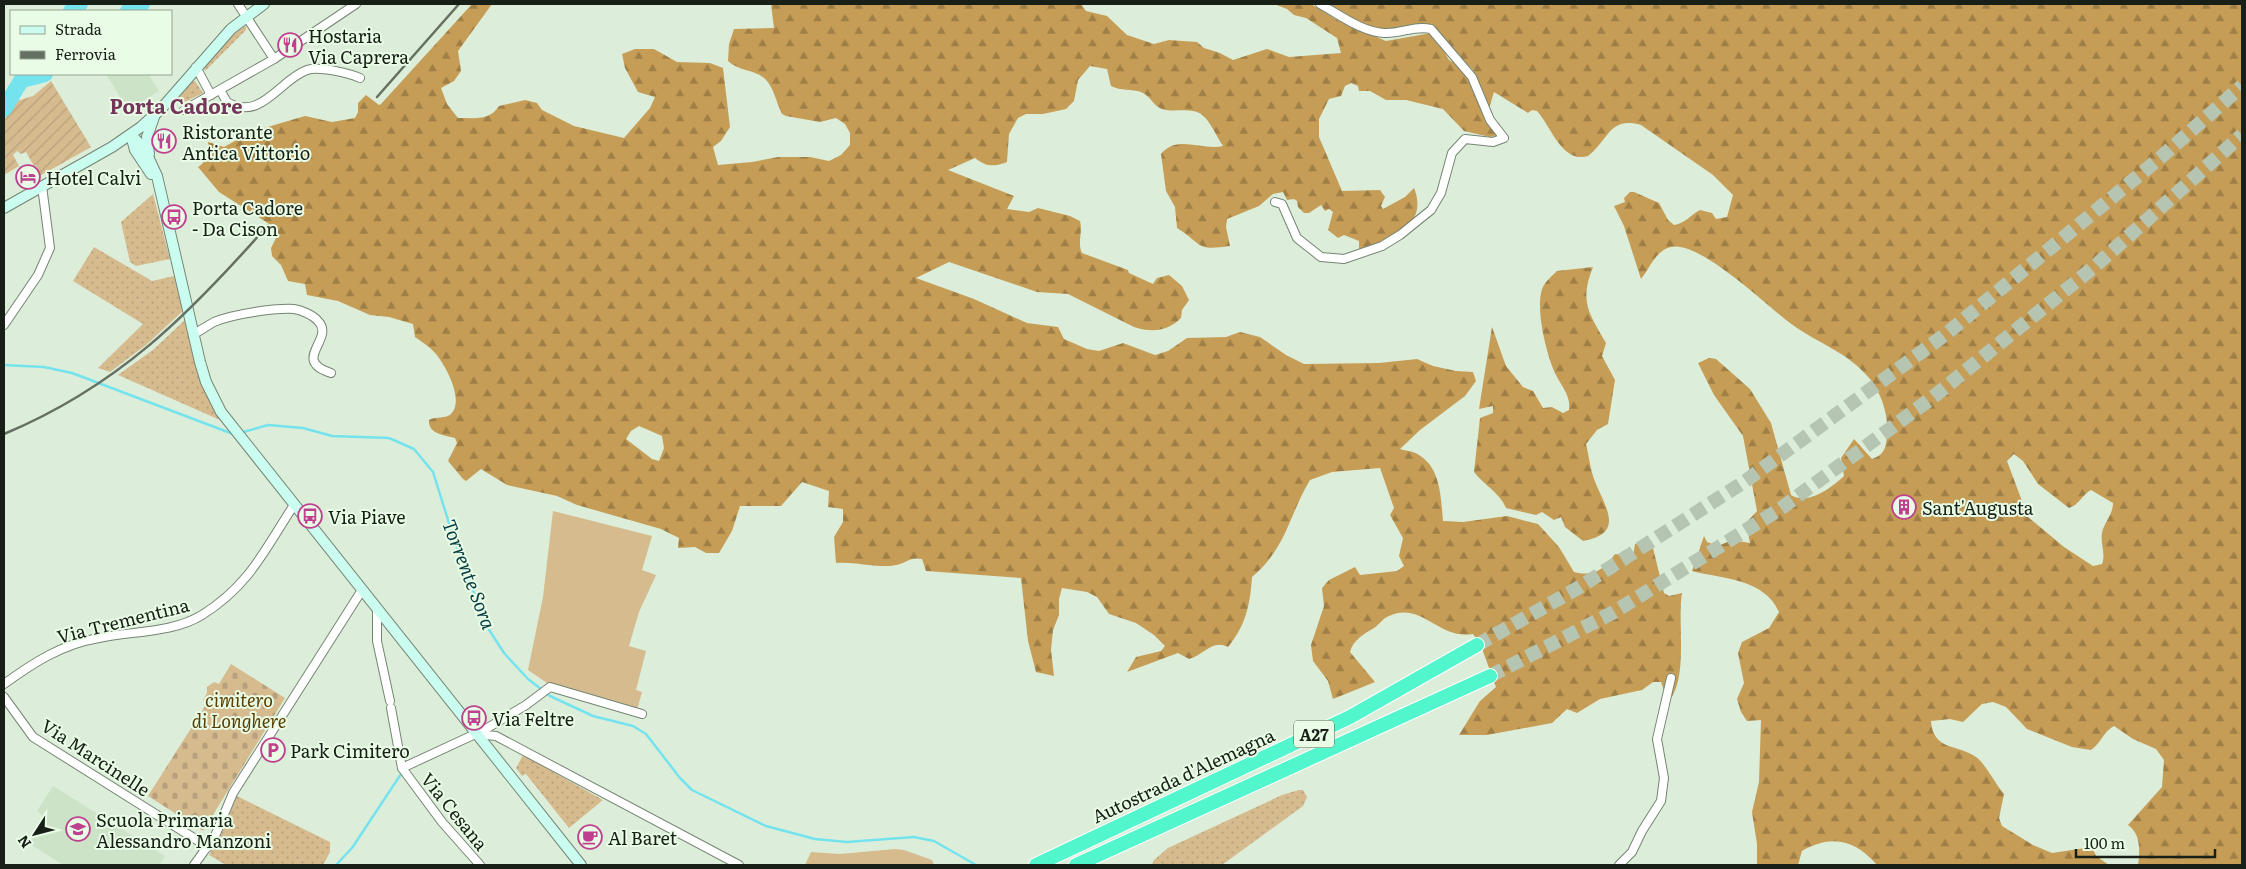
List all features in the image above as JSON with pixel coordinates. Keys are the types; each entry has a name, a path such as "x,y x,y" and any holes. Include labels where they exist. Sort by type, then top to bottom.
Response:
{"highway":[{"name":"Autostrada d'Alemagna","path":"1036,865 1146,815 1350,716 1477,645"},
{"name":"Autostrada d'Alemagna","path":"1076,865 1153,828 1300,764 1490,676"}],"main road":[{"path":"4,208 131,135 155,114 196,67 246,16 264,4"},
{"path":"155,114 147,136 151,161 161,195 203,374 228,422 580,865"},
{"path":"131,135 138,155"},
{"path":"131,135 139,141 151,161"},
{"path":"112,147 127,146 138,155 151,173 161,195"}],"street":[{"path":"238,4 274,59"},
{"path":"184,110 274,59 356,4"},
{"path":"1275,202 1282,204 1297,238 1308,248 1321,257 1344,259 1382,246 1400,235 1431,210 1441,192 1452,153 1465,138 1493,142 1504,138 1490,120 1472,77 1431,29 1423,27 1385,33 1367,30 1320,4"},
{"path":"196,67 212,95"},
{"path":"220,90 227,102 242,108 265,103 285,84 309,70 320,69 340,74 347,73 360,78"},
{"path":"4,324 38,275 50,248 42,186"},
{"path":"194,334 215,322 234,317 295,309 303,311 319,321 323,330 313,356 314,363 320,370 331,373"},
{"name":"Via Trementina","path":"4,684 27,667 62,648 98,638 177,625 202,615 225,599 256,567 294,505"},
{"path":"194,865 208,847 218,829 233,793 362,590"},
{"path":"378,610 377,641 391,704 402,768"},
{"path":"1618,865 1632,852 1642,830 1660,801 1664,778 1657,739 1671,678"},
{"name":"Via Cesana","path":"480,865 442,822 402,768 476,734 553,687 642,714"},
{"name":"Via Marcinelle","path":"4,697 33,737 208,847"},
{"path":"476,734 496,736 738,865"}],"shaded area":[{"path":"107,75 149,75 159,91 128,110"},
{"name":"Scuola Primaria Alessandro Manzoni","path":"53,786 165,856 159,865 63,865 27,842 43,816 37,811"}],"green space":[{"path":"472,4 492,4 458,51 461,71 454,81 441,88 447,104 458,118 486,116 495,111 499,106 525,100 537,103 542,110 574,126 624,138 650,108 655,97 638,92 625,68 622,54 635,49 654,49 677,62 710,63 723,68 730,127 721,141 713,147 718,165 752,162 778,157 810,157 829,161 841,155 850,145 850,133 845,124 836,118 820,122 782,114 772,90 764,78 736,67 728,61 729,44 734,29 774,28 771,4 1081,4 1086,11 1107,16 1127,35 1154,44 1169,40 1197,42 1204,48 1233,60 1267,49 1289,57 1341,53 1337,38 1306,18 1294,15 1287,9 1274,4 1311,4 1339,21 1386,41 1431,33 1436,36 1449,60 1462,67 1472,79 1485,121 1498,135 1490,137 1464,131 1443,109 1406,100 1386,100 1370,91 1359,91 1358,86 1351,83 1345,86 1341,96 1329,99 1319,119 1319,137 1342,191 1380,190 1385,197 1381,206 1383,209 1405,197 1414,188 1417,201 1416,213 1411,222 1393,237 1359,251 1359,241 1344,235 1338,238 1328,230 1333,212 1329,209 1325,211 1321,205 1309,213 1304,213 1298,207 1297,201 1294,199 1287,200 1283,192 1273,194 1259,206 1227,219 1226,227 1230,246 1211,248 1200,245 1177,228 1175,207 1166,191 1161,154 1167,148 1174,145 1223,146 1213,128 1204,116 1197,112 1162,109 1141,92 1111,86 1107,69 1090,66 1078,80 1074,101 1066,109 1043,114 1026,114 1018,118 1009,134 1007,162 990,165 975,158 948,170 1014,196 1007,209 1029,212 1038,208 1070,216 1080,221 1082,253 1128,270 1129,273 1153,284 1157,278 1169,275 1182,286 1189,300 1182,310 1181,318 1171,326 1160,330 1141,329 1068,294 1037,292 949,262 916,278 974,299 1027,323 1058,327 1064,339 1087,349 1099,351 1123,343 1155,355 1168,351 1187,338 1226,337 1240,332 1260,337 1286,355 1304,364 1379,363 1417,359 1433,366 1456,371 1473,372 1476,381 1465,396 1420,430 1400,449 1417,454 1432,468 1436,476 1442,503 1443,521 1463,522 1507,516 1538,524 1559,547 1574,572 1587,574 1598,571 1615,554 1633,556 1635,544 1651,540 1664,593 1669,596 1682,593 1680,665 1674,692 1668,702 1661,682 1653,682 1642,690 1600,699 1577,713 1567,709 1552,723 1487,735 1459,735 1480,701 1496,687 1481,646 1473,634 1450,632 1411,613 1401,613 1389,616 1359,638 1351,648 1350,652 1375,682 1333,699 1328,681 1313,661 1311,645 1324,606 1322,588 1329,580 1355,567 1360,575 1397,571 1404,566 1399,556 1403,538 1390,515 1394,508 1380,468 1332,472 1310,480 1280,543 1252,577 1250,597 1243,623 1228,647 1222,645 1213,646 1189,659 1178,653 1127,672 1136,657 1161,651 1165,646 1154,635 1136,623 1109,614 1097,597 1087,592 1062,588 1059,599 1059,615 1053,630 1051,650 1054,676 1036,672 1028,641 1021,578 926,571 922,559 913,559 892,566 836,563 834,537 843,522 843,509 828,507 829,491 802,482 781,506 740,506 732,531 719,553 706,553 695,547 678,548 679,538 661,529 577,505 557,496 507,485 481,469 466,481 448,461 457,443 455,438 437,433 429,425 429,420 449,416 455,408 456,400 452,383 436,354 415,337 413,324 389,317 370,315 338,301 307,295 305,284 288,281 281,265 272,256 271,248 278,234 277,229 219,192 198,167 206,157 208,142 224,147 251,132 305,116 332,122 355,118 358,112 358,103 366,95 379,105","holes":["639,426 662,436 664,448 659,461 652,459 626,439 631,431"]},
{"path":"1319,4 2242,4 2242,865 2138,865 2139,849 2137,838 2128,825 2162,787 2164,760 2156,749 2133,739 2114,726 2107,731 2091,750 2072,747 2027,729 2006,707 1993,702 1982,704 1963,722 1950,719 1931,721 1936,737 1941,742 1976,757 1987,769 2004,794 1999,818 2002,826 2033,845 2052,853 2092,847 2096,856 2109,865 1877,865 1852,845 1833,841 1823,842 1802,851 1798,865 1757,865 1757,844 1752,812 1759,782 1761,720 1747,721 1741,712 1737,699 1744,683 1738,653 1742,642 1769,628 1779,612 1763,592 1753,586 1692,571 1704,536 1707,542 1718,546 1732,540 1750,543 1746,523 1757,511 1743,436 1714,395 1698,363 1709,358 1716,359 1750,389 1771,423 1791,495 1798,498 1812,497 1819,494 1844,476 1841,458 1854,439 1872,459 1882,453 1886,444 1887,429 1886,414 1881,399 1870,379 1852,361 1790,323 1715,263 1698,253 1683,248 1671,247 1666,249 1657,256 1641,279 1624,226 1614,206 1625,202 1624,198 1630,192 1634,192 1659,203 1668,220 1674,225 1682,223 1700,210 1712,213 1716,219 1727,217 1733,195 1713,175 1641,125 1630,123 1622,124 1610,131 1588,156 1579,157 1571,154 1558,142 1537,111 1532,110 1528,113 1494,92 1487,115 1473,70 1432,29 1386,36","holes":["2014,454 2023,461 2038,484 2069,508 2091,490 2113,503 2112,511 2102,533 2102,564 2093,566 2064,547 2028,517 2007,461"]},
{"path":"244,26 246,30 205,71 204,67 226,41"},
{"path":"51,81 91,147 38,177 36,165 34,166 26,152 21,154 17,151 13,155 19,166 4,175 4,120 17,101 33,96"},
{"path":"195,81 203,93 180,103 179,98"},
{"path":"153,194 170,259 136,266 130,262 121,222"},
{"path":"94,247 152,281 174,276 185,309 146,345 110,372 98,368 143,324 73,281"},
{"path":"1593,267 1586,299 1591,315 1606,343 1602,356 1615,380 1608,424 1597,430 1586,444 1593,475 1607,508 1608,525 1605,532 1597,537 1583,541 1565,527 1561,517 1554,520 1542,512 1536,515 1506,508 1496,493 1474,472 1480,418 1493,413 1493,406 1479,409 1492,327 1506,366 1523,387 1533,391 1543,408 1552,407 1563,413 1569,410 1567,396 1552,367 1545,343 1542,330 1541,293 1545,283 1557,271"},
{"path":"187,318 197,370 222,419 220,420 118,375 154,349"},
{"path":"553,511 652,536 642,570 656,575 639,612 629,646 646,651 636,690 642,692 637,710 550,685 528,670 543,597"},
{"name":"cimitero di Longhere","path":"231,664 285,698 203,831 148,796 207,703 203,700 207,693 207,687 214,682 219,684"},
{"path":"523,755 603,800 569,828 526,774 522,776 516,768"},
{"path":"1303,790 1307,797 1303,806 1222,865 1152,865 1154,860 1168,848 1282,795"},
{"path":"237,796 330,842 330,852 323,865 226,865 209,855 221,835"},
{"path":"895,849 904,850 932,860 934,865 805,865 811,852 840,854"}],"waterway":[{"path":"72,10 80,4"},
{"path":"130,10 142,4"},
{"path":"4,109 24,75"},
{"path":"22,80 41,75"},
{"name":"Torrente Sora","path":"4,365 44,367 72,373 233,434"},
{"name":"Torrente Sora","path":"240,433 268,425 303,428 332,436 389,438 414,449 433,472 454,539 486,625 504,653 528,679 550,696 593,716 633,726 646,734 680,778 692,790 766,826 815,839 847,842 914,837 934,841 976,865"},
{"path":"336,865 352,848 401,774"}],"tunnel":[{"path":"1477,645 1578,588 1744,482 1946,334 2160,158 2242,86"},
{"path":"1490,676 1614,612 1780,509 1932,398 2094,267 2242,135"}],"railway":[{"path":"377,97 459,4"},
{"path":"4,434 45,415 82,394 149,346 209,289 268,225"}],"place":[{"name":"Hostaria Via Caprera","path":"290,45"},
{"name":"Ristorante Antica Vittorio","path":"164,141"},
{"name":"Hotel Calvi","path":"28,177"},
{"name":"Porta Cadore - Da Cison","path":"174,217"},
{"name":"Sant'Augusta","path":"1904,507"},
{"name":"Via Piave","path":"310,516"},
{"name":"Via Feltre","path":"474,718"},
{"name":"Park Cimitero","path":"273,750"},
{"name":"Scuola Primaria Alessandro Manzoni","path":"78,829"},
{"name":"Al Baret","path":"590,837"}],"district":[{"name":"Porta Cadore","path":"176,105"}]}
